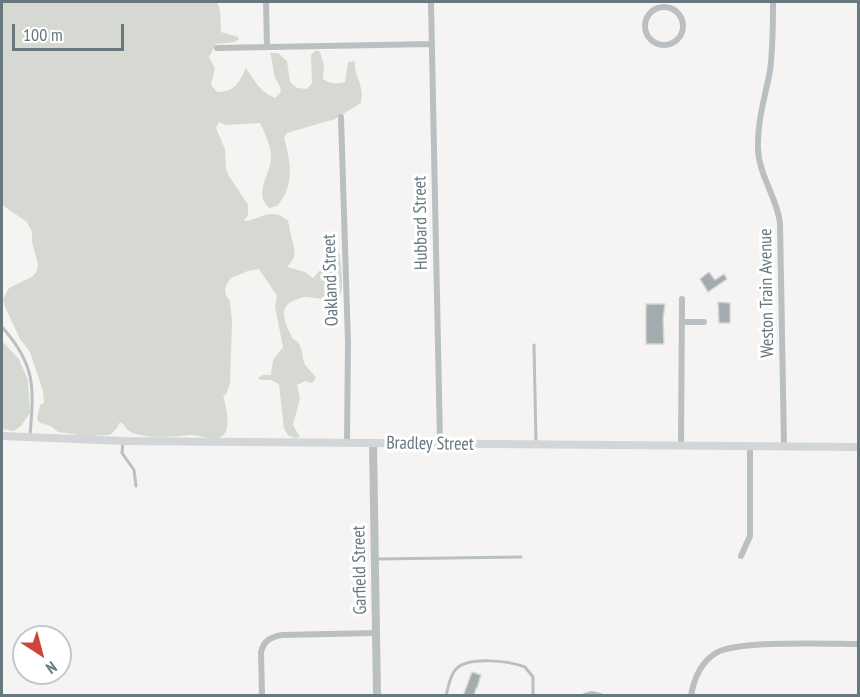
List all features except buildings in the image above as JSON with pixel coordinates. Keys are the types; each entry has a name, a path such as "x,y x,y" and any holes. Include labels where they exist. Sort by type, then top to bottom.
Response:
{"main road":[{"name":"Bradley Street","path":"2,436 123,441 858,447"}],"street":[{"path":"266,2 267,46"},
{"name":"Hubbard Street","path":"430,2 440,443"},
{"name":"Weston Train Avenue","path":"773,2 773,42 759,124 758,149 761,171 777,205 780,224 784,446"},
{"path":"656,5 672,9 682,21 681,33 670,43 655,42 646,31 645,24 648,16 656,5"},
{"path":"217,48 431,44"},
{"name":"Oakland Street","path":"341,117 348,343 347,443"},
{"path":"681,446 682,299"},
{"path":"682,322 704,322"},
{"name":"Garfield Street","path":"373,443 377,696"},
{"path":"741,556 750,536 750,446"},
{"path":"262,696 261,652 268,639 282,635 376,633"},
{"path":"691,696 700,668 710,657 724,649 741,646 858,644"},
{"path":"585,696 592,694 600,696"}],"lane":[{"path":"2,327 22,351 31,375 33,390 30,438"},
{"path":"534,345 536,445"},
{"path":"123,441 122,453 134,470 136,486"},
{"path":"375,559 521,557"},
{"path":"446,696 454,670 464,664 479,661 525,667 533,677 533,696"}],"shaded area":[{"path":"2,2 217,2 220,10 221,32 239,39 235,42 216,44 209,57 215,68 211,85 217,92 233,88 246,68 262,89 275,98 281,92 275,78 270,53 278,53 287,61 290,82 297,88 307,89 312,83 311,55 316,50 320,52 324,65 323,79 330,83 345,82 348,62 355,61 362,96 361,103 335,119 287,133 284,138 290,174 287,190 277,206 270,208 263,198 263,186 271,156 268,141 260,123 225,125 219,122 216,128 225,149 226,169 248,205 248,215 244,221 271,214 288,221 295,251 294,258 287,267 305,272 313,278 325,265 325,258 334,253 340,254 342,282 341,292 337,298 304,297 291,302 285,309 285,319 293,339 301,347 304,362 316,378 312,383 305,381 297,385 300,398 293,425 300,437 295,438 288,435 284,429 279,384 258,378 271,375 273,360 283,347 275,307 277,296 259,269 231,278 226,287 225,293 230,301 232,321 230,384 223,396 228,423 222,436 210,438 193,435 147,436 131,432 120,422 110,435 86,436 58,432 51,426 40,423 37,419 40,405 44,403 43,391 30,352 20,339 3,299 9,288 32,277 37,271 38,264 32,242 32,232 27,222 2,205"},
{"path":"2,341 19,359 28,380 30,413 21,426 14,431 2,429"}]}
